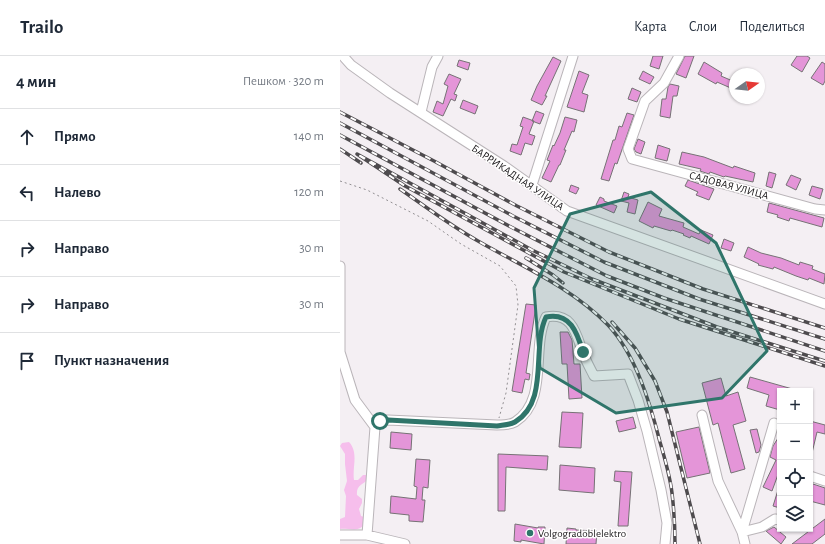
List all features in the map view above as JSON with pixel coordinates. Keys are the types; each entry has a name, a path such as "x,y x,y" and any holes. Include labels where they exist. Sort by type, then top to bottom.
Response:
{"street":[{"name":"БАРРИКАДНАЯ УЛИЦА","path":"343,56 351,65 390,93 532,184 567,210 825,304"},
{"path":"421,112 432,67 438,56"},
{"path":"532,184 572,56"},
{"name":"САДОВАЯ УЛИЦА","path":"679,56 664,83 645,101 628,149 632,159 815,209 825,210"},
{"path":"340,266 340,352 355,400 375,427"},
{"path":"367,536 375,427 380,421 388,420 497,426 514,423 524,415 532,401 539,365 542,325 546,317 554,315 563,318 573,326 594,376 628,374 638,400 647,431 661,490 667,523 665,544"},
{"path":"702,415 718,481 742,532 745,544"},
{"path":"742,532 774,423"},
{"path":"813,477 825,481"},
{"path":"742,532 762,527 775,519 777,519"},
{"path":"340,535 367,536 405,544"}],"path":[{"path":"340,181 367,190 428,221 461,244 500,266 516,286 518,305 506,393 497,426"}],"highlighted area":[{"path":"651,192 716,243 767,351 722,398 616,413 540,368 534,288 570,214"}],"shaded area":[{"path":"349,442 354,451 354,480 358,480 363,475 366,475 368,479 359,487 357,492 357,495 362,499 359,509 361,516 364,517 365,524 362,527 353,530 340,529 340,519 345,517 346,496 344,490 347,481 345,454 340,446 342,443"}],"building":[{"path":"653,56 663,56 659,69 650,66"},
{"path":"685,56 694,56 686,78 676,74"},
{"path":"797,56 807,56 810,58 802,72 791,65"},
{"path":"553,57 561,61 542,105 531,100"},
{"path":"459,60 470,63 468,70 457,66"},
{"path":"704,62 722,73 721,76 729,79 729,87 717,82 716,84 698,74"},
{"path":"822,62 825,64 825,81 823,85 811,78"},
{"path":"579,71 589,75 582,93 588,95 584,112 567,107"},
{"path":"643,71 654,77 650,84 639,79"},
{"path":"449,74 461,79 454,94 457,95 455,101 451,99 443,116 433,112 437,101 443,104 448,86 444,84"},
{"path":"670,84 679,86 677,96 673,96 670,118 660,116 662,99 666,99"},
{"path":"632,88 641,92 637,102 628,99"},
{"path":"463,100 478,106 475,114 460,108"},
{"path":"536,111 544,114 540,124 532,121"},
{"path":"627,113 634,115 617,164 615,163 609,181 601,179 613,140 615,140 619,126 622,127"},
{"path":"523,117 534,121 529,134 535,136 532,145 525,143 521,155 510,151 512,144 517,145 523,127 520,126"},
{"path":"565,117 577,120 574,132 572,131 564,150 566,150 560,165 551,182 542,178 550,161 547,160 560,133"},
{"path":"638,139 645,142 641,154 636,152 634,149"},
{"path":"658,145 670,149 667,161 655,158"},
{"path":"682,152 704,157 733,168 734,166 755,173 753,182 724,177 710,172 709,174 700,171 701,169 679,164"},
{"path":"769,172 776,174 772,188 766,186"},
{"path":"791,175 801,179 796,190 786,185"},
{"path":"688,180 714,189 709,200 696,195 698,192 685,186"},
{"path":"571,185 579,188 576,194 569,191"},
{"path":"812,186 823,189 820,199 809,195"},
{"path":"624,192 629,194 628,197 638,200 635,214 627,212 629,203 621,201"},
{"path":"600,197 604,199 604,201 617,206 614,213 596,205"},
{"path":"648,202 662,209 659,216 684,223 683,227 699,234 701,230 713,235 709,244 672,230 654,226 653,228 639,221"},
{"path":"769,203 824,218 822,227 790,218 789,221 777,217 778,215 767,212"},
{"path":"724,239 734,243 731,251 721,248"},
{"path":"748,247 761,253 781,258 799,265 800,262 813,266 812,269 825,274 824,284 809,278 808,280 796,276 774,267 773,269 758,265 759,264 744,257"},
{"path":"526,304 536,305 526,373 530,374 529,380 525,379 522,393 512,391"},
{"path":"560,332 568,332 572,340 574,364 580,364 582,398 569,399 567,364 562,364"},
{"path":"750,377 789,388 777,388 777,409 766,406 769,395 747,388"},
{"path":"721,378 726,396 738,392 746,421 733,425 745,469 731,473 718,423 713,425 702,383"},
{"path":"562,412 583,413 581,448 559,447"},
{"path":"633,417 636,428 619,432 616,421"},
{"path":"813,422 825,425 825,434 817,432 813,449"},
{"path":"699,427 710,473 687,478 676,432"},
{"path":"757,429 761,445 759,452 756,453 750,430"},
{"path":"391,432 412,434 411,450 390,448"},
{"path":"777,440 777,477 772,491 763,487 776,460 770,457 773,446"},
{"path":"498,454 548,456 547,470 506,467 505,511 498,511"},
{"path":"416,459 430,460 428,488 423,487 422,500 425,500 423,522 409,521 409,515 390,513 391,496 416,499 417,487 414,486"},
{"path":"560,465 595,468 594,493 559,490"},
{"path":"615,471 632,472 628,526 618,526 621,482 614,481"},
{"path":"813,484 825,488 825,505 813,502"},
{"path":"777,493 777,507 773,506"},
{"path":"825,519 825,534 812,544 792,544 808,532 813,532 813,528"},
{"path":"515,524 538,528 545,527 544,544 521,540 521,542 514,541"},
{"path":"774,527 777,530 777,532 780,532 786,537 781,544 766,531"},
{"path":"567,528 597,531 596,544 566,544"}],"railway":[{"path":"340,112 517,206 609,252 703,289 825,328"},
{"path":"340,123 513,216 604,262 699,299 825,339"},
{"path":"340,135 511,227 607,276 664,298 825,351"},
{"path":"340,149 361,163"},
{"path":"825,361 717,327 592,279 532,250 357,154 405,186 564,272 679,319 825,366"},
{"path":"400,189 468,235 546,278 594,312 618,337 627,350 641,380 652,411 670,480 675,544"},
{"path":"530,260 526,258 563,283"},
{"path":"612,322 635,348 655,381 667,412 700,544"}],"place":[{"name":"Volgogradoblelektro","path":"530,533"}],"route":[{"path":"380,421 388,420 497,426 514,423 524,415 532,401 539,365 542,325 546,317 554,315 563,318 573,326 583,352"}]}
